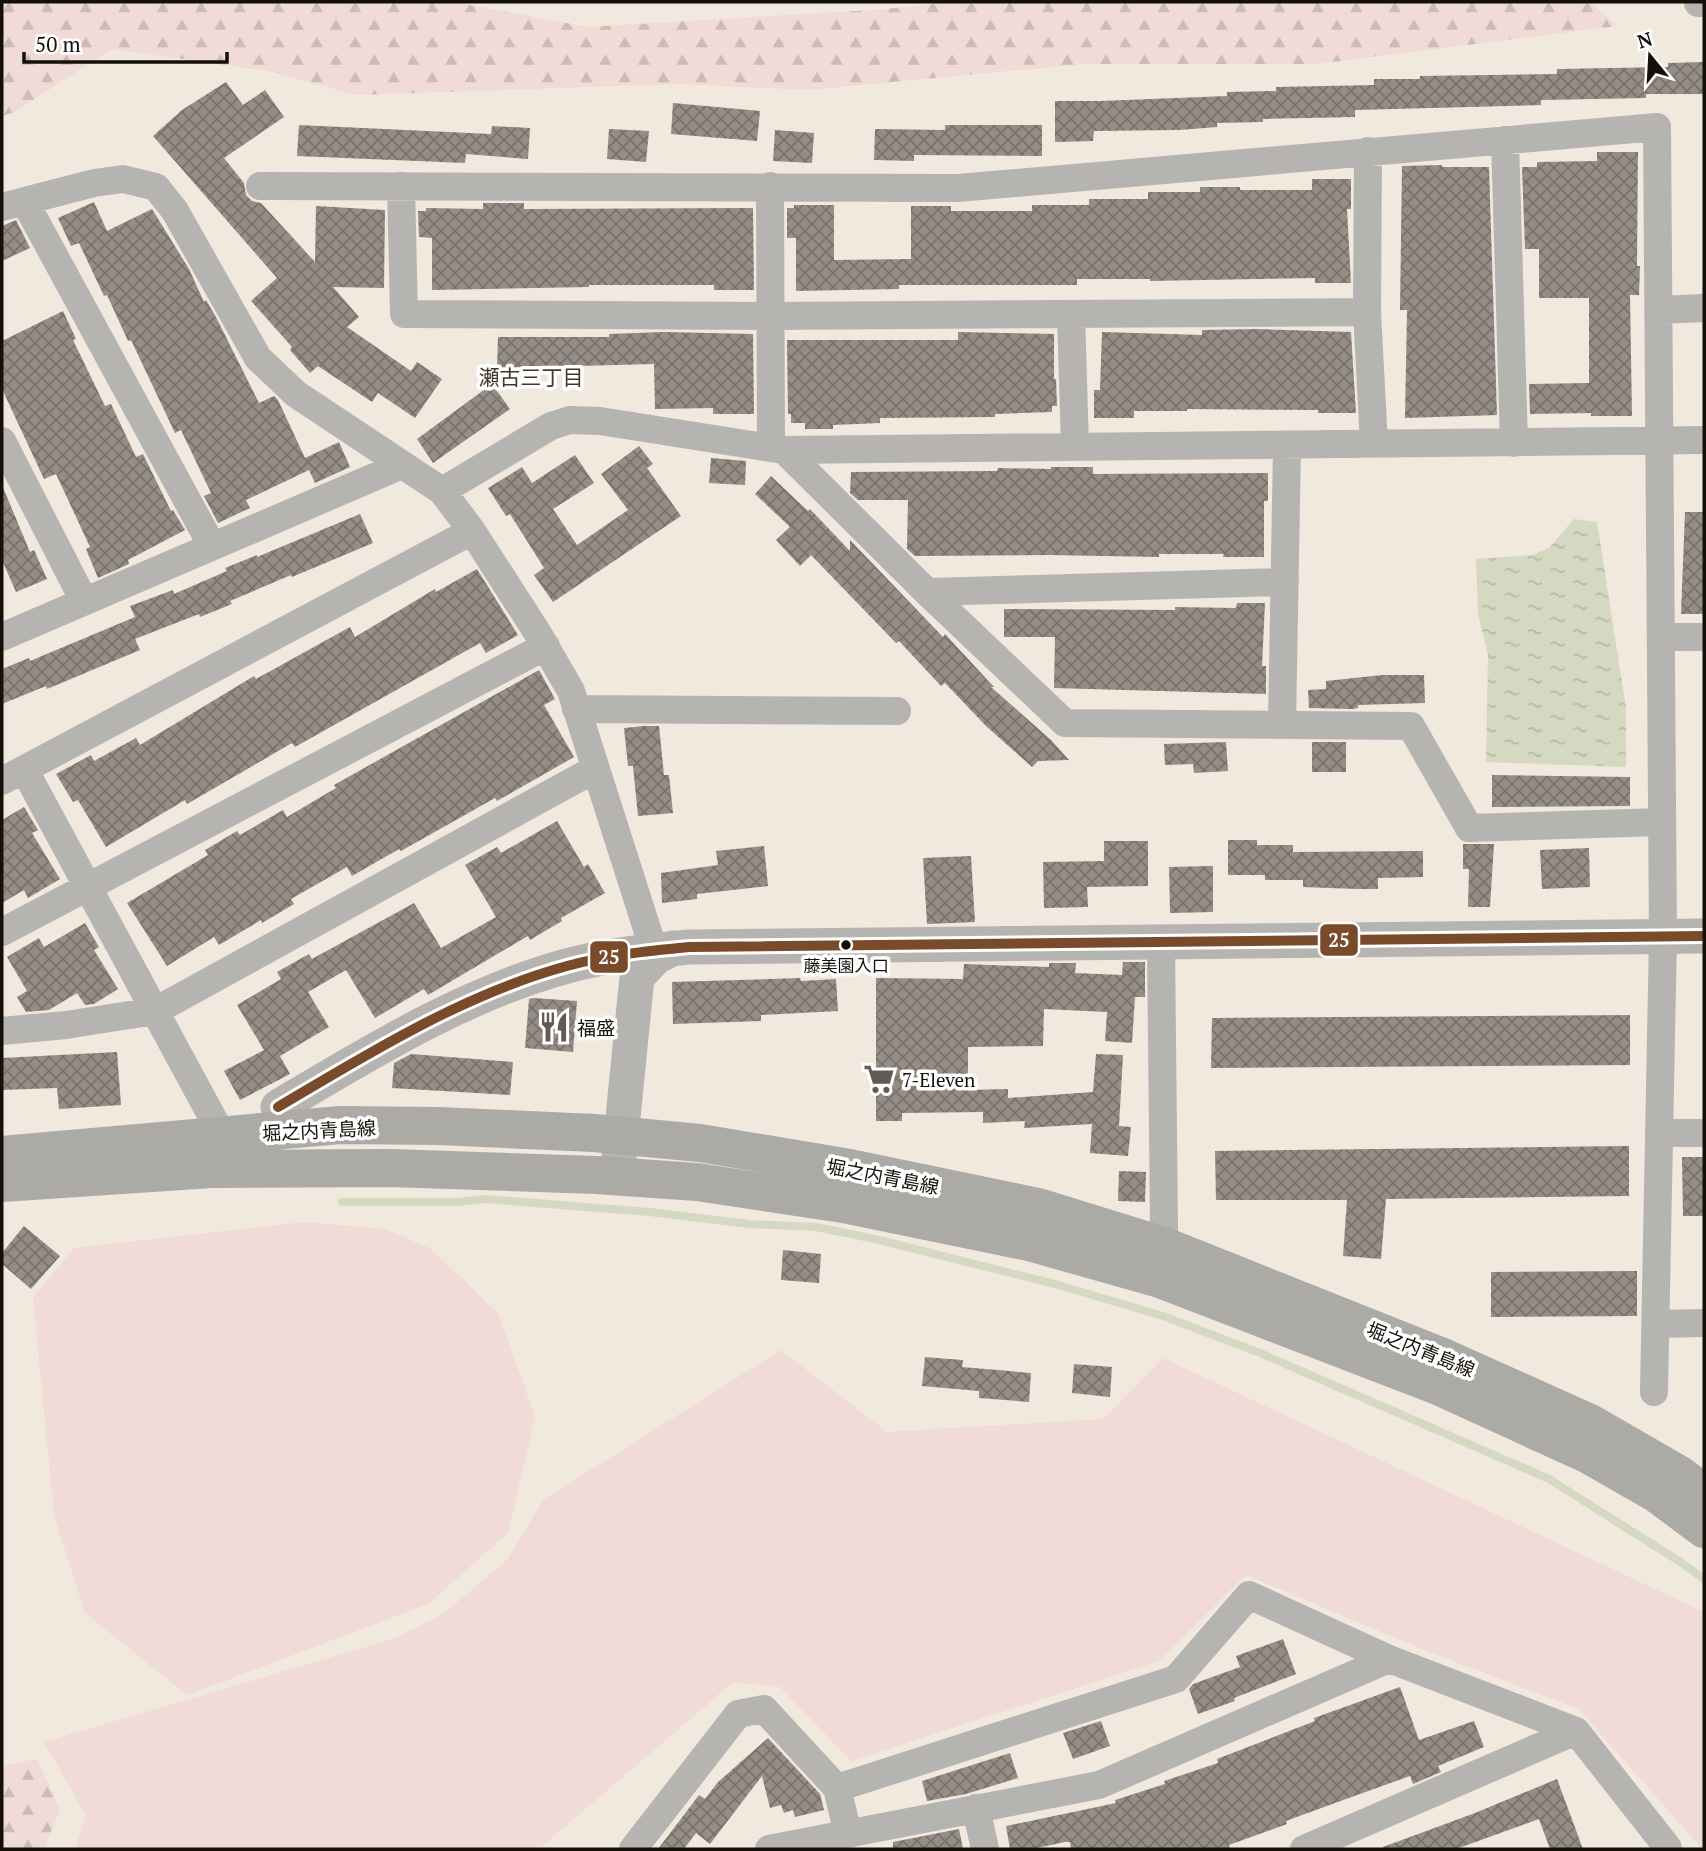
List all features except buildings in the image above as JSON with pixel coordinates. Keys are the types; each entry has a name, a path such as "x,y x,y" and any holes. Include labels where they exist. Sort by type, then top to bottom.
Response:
{"main road":[{"name":"堀之内青島線","path":"2,1155 341,1125 439,1126 622,1135 699,1143 863,1171 1038,1207 1589,1455 1657,1494 1704,1529"},
{"name":"堀之内青島線","path":"2,1183 211,1169 390,1168 697,1182 844,1204 1029,1242 1162,1263 1445,1357 1590,1423 1680,1475 1704,1493"}],"street":[{"path":"260,186 958,188 1657,127 1662,936 1654,1392"},
{"path":"1505,140 1514,443"},
{"path":"1368,151 1367,312 1374,444"},
{"path":"212,546 13,205 93,183 123,179 156,187 175,211 258,358 296,394 442,491 472,531 546,646 571,691 595,769 661,952"},
{"path":"401,186 404,314 771,316 1367,312"},
{"path":"770,186 771,316 777,449 1065,723 1411,726 1469,828 1662,822"},
{"path":"1659,310 1704,308"},
{"path":"1071,314 1074,447"},
{"path":"442,491 551,426 570,420 600,421 777,449 1704,440"},
{"path":"2,441 84,601"},
{"path":"1282,724 1287,446"},
{"path":"2,637 402,465"},
{"path":"223,1137 89,888 13,775 472,531"},
{"path":"927,592 1285,582"},
{"path":"1661,637 1704,637"},
{"path":"2,932 546,646"},
{"path":"576,709 897,711"},
{"path":"2,1031 66,1025 155,1011 595,769"},
{"path":"278,1107 406,1032 465,1004 564,967 620,954 1161,942 1704,936"},
{"path":"1161,942 1162,1263"},
{"path":"617,1177 637,977 661,952"},
{"path":"1659,1133 1704,1133"},
{"path":"1656,1324 1704,1323"},
{"path":"837,1788 1176,1679 1249,1595 1389,1659 1576,1731 1668,1848 1665,1849"},
{"path":"769,1849 1099,1785 1389,1659"},
{"path":"633,1849 738,1714 765,1709 837,1788 848,1834"},
{"path":"1304,1849 1576,1731"},
{"path":"976,1808 985,1849"}],"green space":[{"path":"2,2 453,2 588,27 873,10 954,2 1590,2 1617,26 1317,64 1082,64 809,90 679,84 356,95 269,71 111,49 15,112 2,116"},
{"path":"304,1222 386,1229 431,1249 498,1313 535,1417 508,1533 428,1604 187,1695 85,1613 54,1515 33,1297 74,1248"},
{"path":"781,1350 887,1432 1103,1419 1163,1358 1704,1612 1704,1849 1579,1709 1432,1653 1246,1575 1159,1661 851,1761 780,1687 733,1682 539,1849 75,1849 86,1815 44,1742 393,1639 443,1614 507,1560 543,1500"},
{"path":"37,1759 60,1809 44,1849 2,1849 2,1766"}],"water":[{"path":"1574,519 1597,522 1626,708 1626,767 1486,762 1488,655 1478,614 1476,559 1533,555 1550,547"}],"waterway":[{"path":"342,1202 459,1202 484,1199 650,1212 749,1224 816,1227 1055,1284 1163,1316 1260,1353 1549,1479 1704,1579"}],"transit line":[{"name":"25","path":"278,1107 418,1027 491,992 567,966 643,952 689,947 1704,936"}],"place":[{"name":"藤美園入口","path":"846,945"},
{"name":"福盛","path":"554,1027"},
{"name":"7-Eleven","path":"879,1079"}],"district":[{"name":"瀬古三丁目","path":"531,377"}]}
